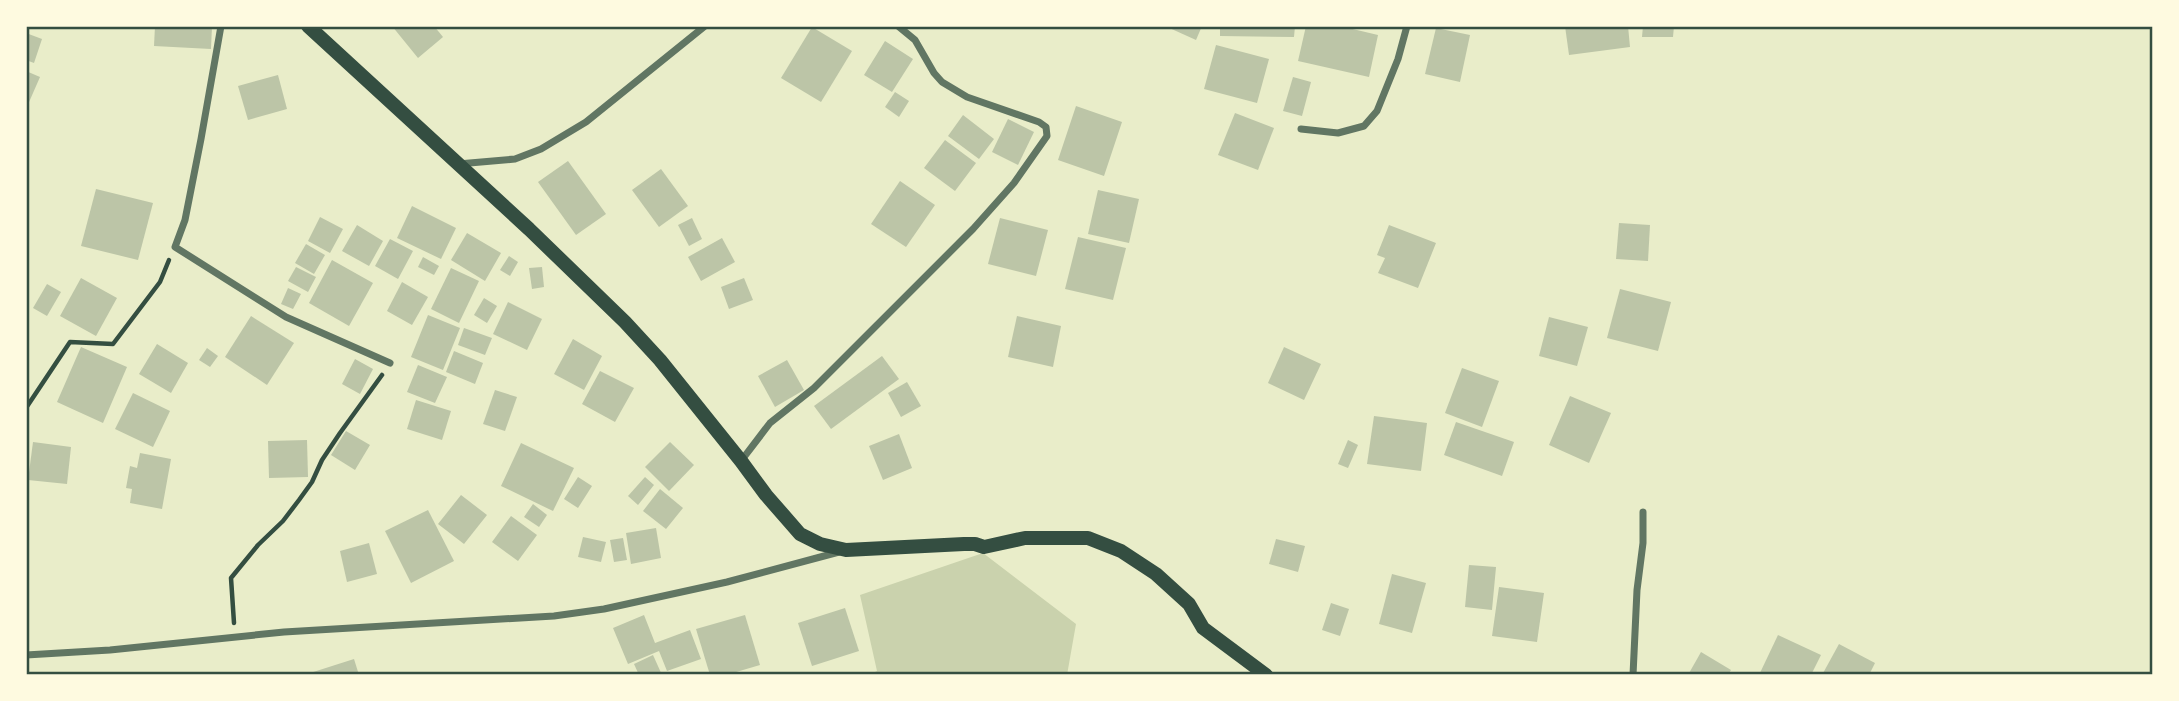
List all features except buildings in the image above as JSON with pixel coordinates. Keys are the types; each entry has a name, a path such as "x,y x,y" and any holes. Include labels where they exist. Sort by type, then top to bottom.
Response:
{"main road":[{"path":"308,26 529,229 625,322 660,360 800,534 820,544 846,550 964,544 984,547 1025,538 1088,538 1121,551 1156,574 1189,604 1203,628 1266,675"}],"street":[{"path":"221,26 185,220 175,247 286,317 390,363"},
{"path":"458,164 515,159 541,149 586,122 705,26"},
{"path":"741,461 770,423 814,388 973,229 1014,183 1047,136 1046,127 1039,122 967,97 942,82 915,40 898,26"},
{"path":"1301,130 1338,134 1364,125 1377,111 1398,59 1406,26"},
{"path":"1633,675 1643,512"},
{"path":"26,655 110,650 284,632 541,617 604,609 727,582 846,550"}],"path":[{"path":"26,408 70,342 113,344 160,282 175,247"},
{"path":"235,638 231,578 258,545 283,522 312,482 322,460 340,433 390,363"}],"green space":[{"path":"983,553 1076,624 1067,675 869,675 877,671 860,595"}]}
